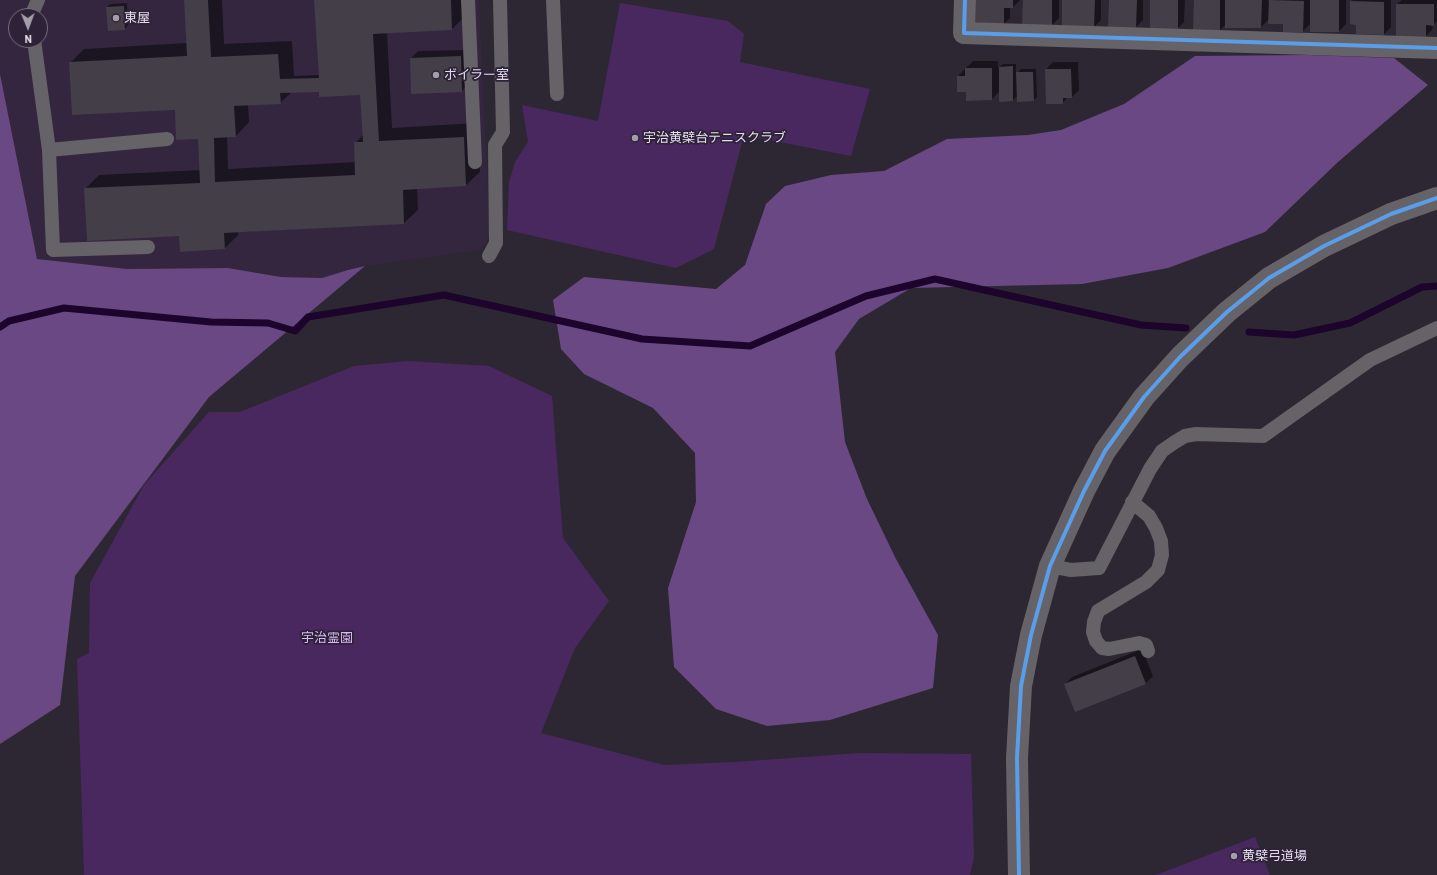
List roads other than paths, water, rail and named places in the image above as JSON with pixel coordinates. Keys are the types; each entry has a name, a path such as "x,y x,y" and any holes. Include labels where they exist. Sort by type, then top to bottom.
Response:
{"street":[{"path":"965,0 964,33 1437,48"},
{"path":"1019,875 1017,758 1021,686 1031,635 1050,566 1084,491 1105,451 1144,397 1180,357 1222,317 1269,278 1324,246 1391,214 1437,198"}],"lane":[{"path":"468,0 475,162"},
{"path":"489,256 496,243 495,145 502,132 500,0"},
{"path":"553,0 557,94"},
{"path":"35,48 49,150 53,250 148,247"},
{"path":"49,150 167,139"},
{"path":"1050,566 1071,570 1099,568 1150,469 1162,451 1175,442 1185,436 1196,434 1263,436 1370,360 1437,328"},
{"path":"1132,502 1150,516 1161,541 1162,555 1158,570 1146,582 1098,611 1094,622 1093,632 1096,641 1102,648 1109,649 1139,643 1146,645 1148,651"}],"waterway":[{"path":"0,327 9,321 64,308 211,322 268,323 295,331 308,317 444,295 642,339 750,346 866,296 935,279 1141,325 1186,328"},
{"path":"1249,332 1294,335 1350,323 1422,287 1437,286"}],"place":[{"name":"東屋","path":"116,18"},
{"name":"ボイラー室","path":"436,75"},
{"name":"宇治黄檗台テニスクラブ","path":"635,138"},
{"name":"黄檗弓道場","path":"1234,856"}],"park label":[{"name":"宇治霊園","path":"327,638"}]}
